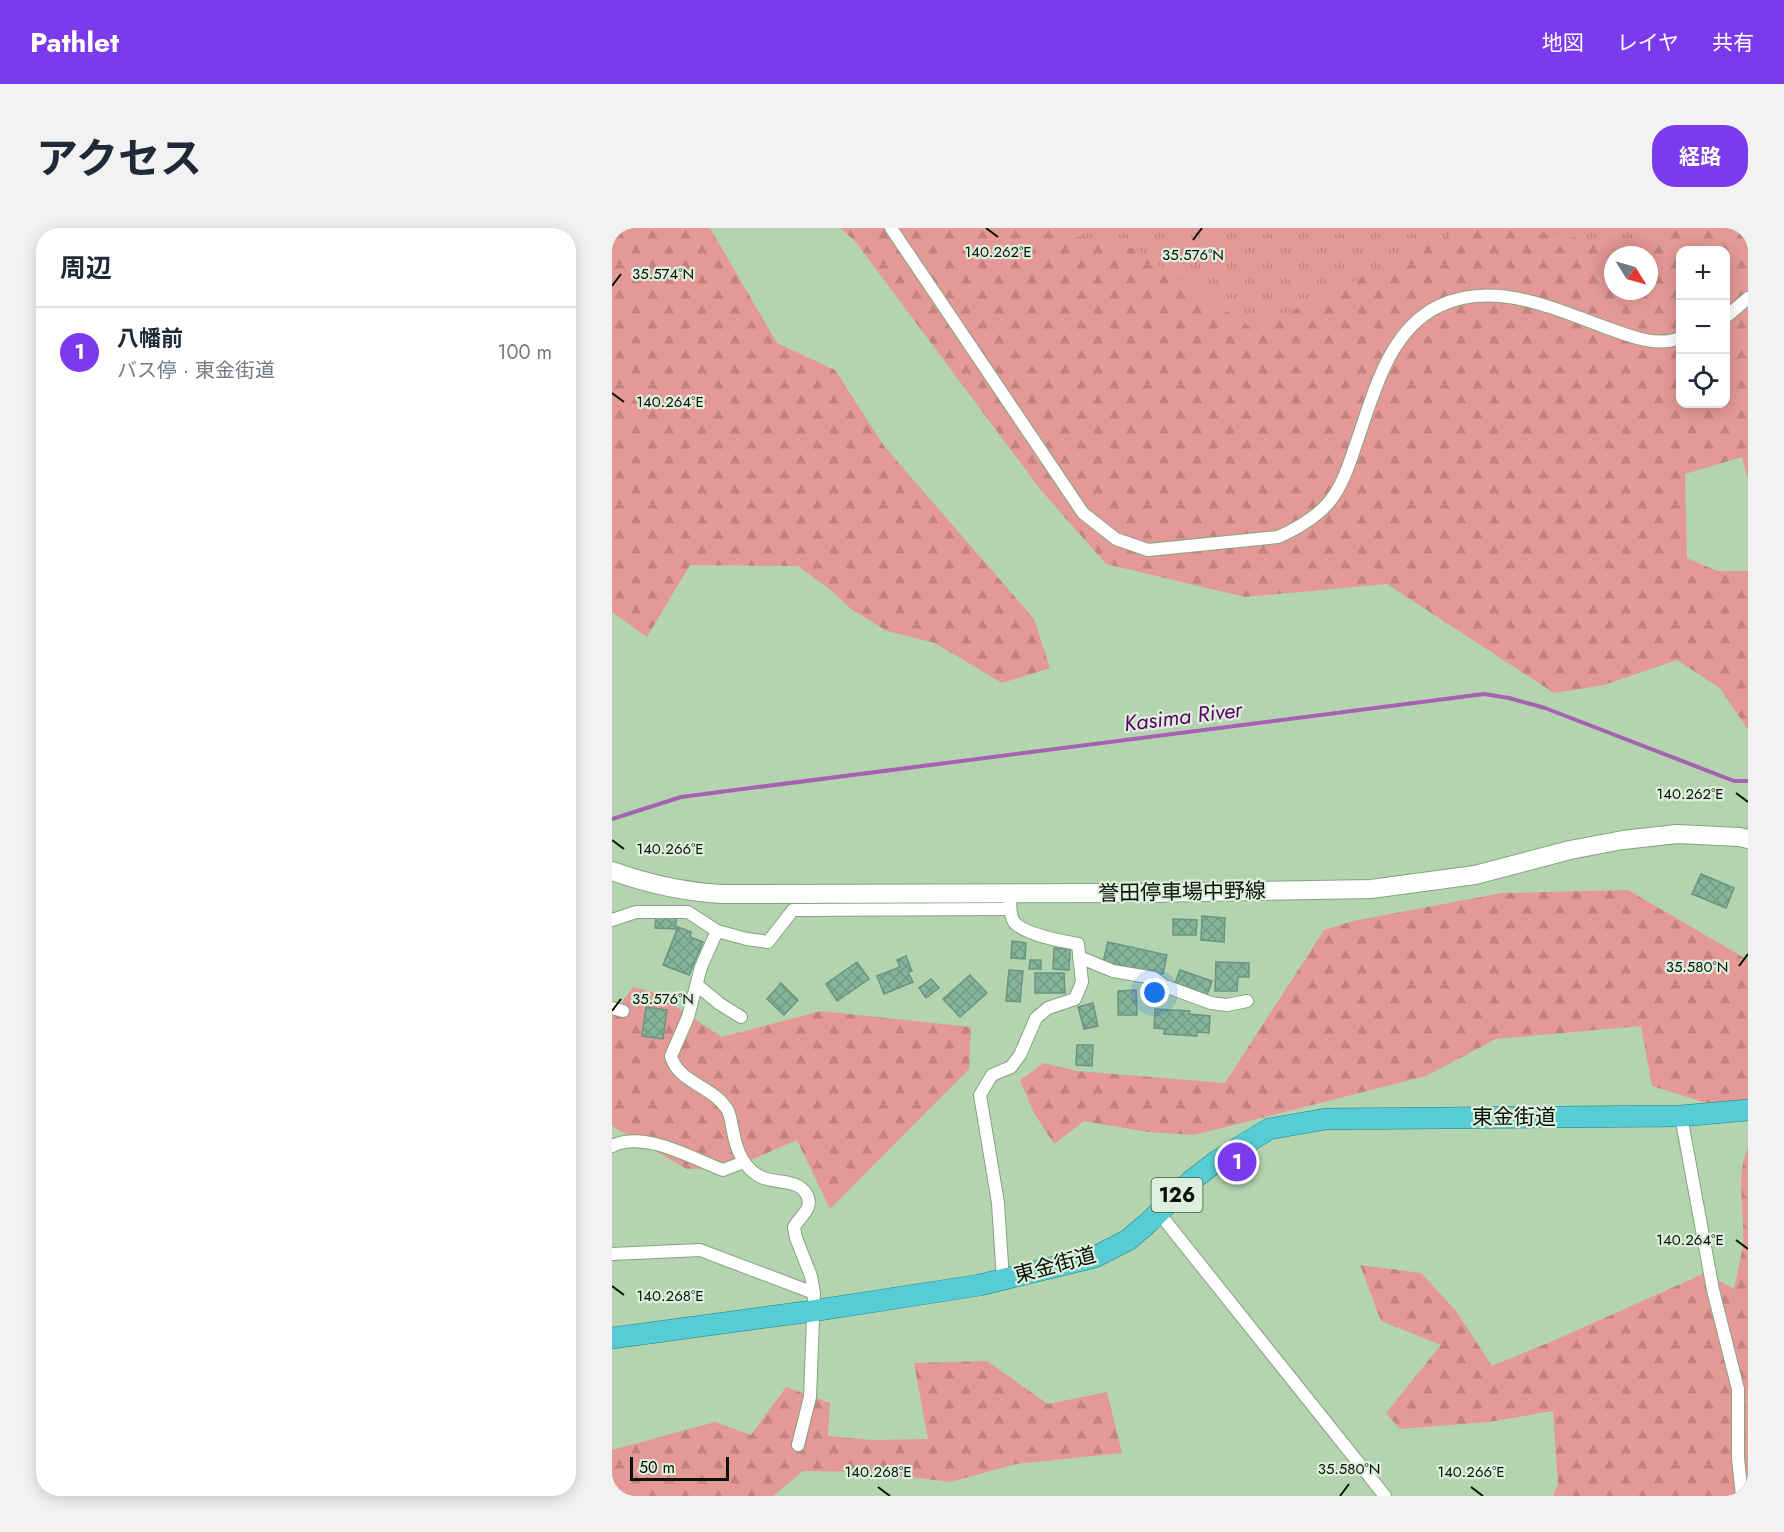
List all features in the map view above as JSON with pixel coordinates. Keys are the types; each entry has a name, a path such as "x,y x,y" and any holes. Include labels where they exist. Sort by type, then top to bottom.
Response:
{"highway":[{"name":"東金街道","path":"612,1338 813,1302 981,1285 1095,1257 1128,1240 1191,1181 1269,1129 1326,1119 1681,1116 1748,1110"}],"main road":[{"name":"誉田停車場中野線","path":"612,871 632,879 687,892 1010,901 1136,893 1371,889 1475,874 1570,850 1623,840 1677,834 1748,839"}],"street":[{"path":"891,228 1083,513 1116,539 1148,550 1278,537 1310,518 1330,501 1342,479 1380,375 1395,347 1414,324 1439,306 1475,296 1510,296 1535,302 1639,339 1669,342 1676,339"},
{"path":"1730,314 1748,298"},
{"path":"687,892 688,912"},
{"path":"612,920 636,912 688,912 717,931 768,942 793,910 1010,901 1014,922 1028,931 1078,944 1082,982 1075,999 1048,1008 1036,1018 1020,1056 1011,1067 992,1075 980,1095 998,1203 1003,1280"},
{"path":"717,931 701,967 688,1017 671,1056 678,1071 717,1098 727,1109 733,1136 744,1162 762,1177 802,1188 810,1203 794,1227 795,1238 811,1276 813,1302 810,1397 798,1445"},
{"path":"1079,957 1113,971 1154,978 1166,986 1211,1003 1227,1005 1247,1001"},
{"path":"697,985 720,1004 741,1017"},
{"path":"1681,1116 1713,1290 1738,1389 1738,1458 1742,1496"},
{"path":"612,1146 633,1140 647,1141 723,1170 744,1162"},
{"path":"1159,1213 1385,1496"},
{"path":"612,1254 682,1249 700,1250 813,1302"}],"green space":[{"path":"612,228 710,228 777,343 835,370 884,446 1034,619 1050,668 1002,683 935,643 887,631 851,609 833,592 798,566 690,565 647,637 612,612"},
{"path":"840,228 1040,228 1135,249 1253,329 1466,228 1523,228 1620,246 1604,246 1604,300 1658,300 1658,246 1646,246 1666,228 1748,228 1748,480 1742,457 1685,474 1687,558 1717,571 1748,571 1748,730 1720,688 1677,660 1604,685 1554,693 1387,584 1245,597 1106,564 1040,489 855,241"},
{"path":"987,228 1698,228 1658,250 1658,246 1604,246 1604,259 1273,419"},
{"path":"1628,890 1748,960 1748,1116 1652,1086 1641,1026 1496,1039 1426,1076 1194,1135 1148,1132 1084,1121 1054,1144 1034,1113 1020,1080 1044,1063 1077,1071 1225,1083 1324,930 1353,921 1502,893"},
{"path":"633,987 655,993 722,1037 821,1011 971,1027 969,1069 830,1209 797,1140 735,1167 687,1169 612,1126 612,1016"},
{"path":"1748,1148 1748,1496 1553,1496 1558,1484 1553,1411 1489,1422 1400,1429 1386,1413 1441,1345 1381,1321 1360,1265 1421,1273 1456,1311 1492,1366 1705,1273 1734,1289 1742,1248 1741,1182"},
{"path":"987,1361 1048,1404 1107,1392 1122,1453 1016,1464 951,1482 870,1472 803,1471 773,1496 612,1496 612,1450 715,1422 751,1435 786,1387 830,1403 828,1436 872,1440 928,1439 914,1363"}],"building":[{"path":"1701,874 1734,888 1726,908 1692,894"},
{"path":"656,916 676,917 676,929 655,928"},
{"path":"1202,916 1225,918 1224,942 1201,940"},
{"path":"1173,919 1197,920 1196,935 1173,935"},
{"path":"678,927 691,932 690,937 703,942 689,975 663,965"},
{"path":"1012,941 1026,943 1025,959 1011,958"},
{"path":"1108,942 1167,955 1163,974 1103,962"},
{"path":"1054,948 1070,949 1069,970 1053,969"},
{"path":"906,956 912,971 908,972 913,982 884,994 877,976 900,967 897,960"},
{"path":"1030,960 1041,960 1041,969 1029,969"},
{"path":"857,962 869,979 837,1001 826,984"},
{"path":"1216,962 1249,963 1249,977 1238,977 1237,991 1215,991"},
{"path":"1009,970 1023,971 1020,1002 1006,1001"},
{"path":"1180,970 1212,981 1207,995 1175,983"},
{"path":"1035,973 1064,973 1065,993 1035,993"},
{"path":"970,975 987,993 960,1017 943,999"},
{"path":"931,979 939,988 926,998 919,988"},
{"path":"781,983 798,1000 784,1015 767,999"},
{"path":"1136,990 1137,1015 1118,1015 1118,991"},
{"path":"1093,1003 1098,1026 1084,1029 1078,1007"},
{"path":"646,1007 667,1010 663,1039 642,1036"},
{"path":"1155,1009 1190,1011 1189,1014 1210,1016 1209,1033 1197,1032 1197,1036 1164,1034 1165,1029 1154,1028"},
{"path":"1077,1045 1093,1045 1092,1066 1076,1065"}],"waterway":[{"name":"Kasima River","path":"612,819 681,797 1484,694 1545,708 1734,781 1748,781"}],"place":[{"name":"八幡前","path":"1237,1162"}]}
